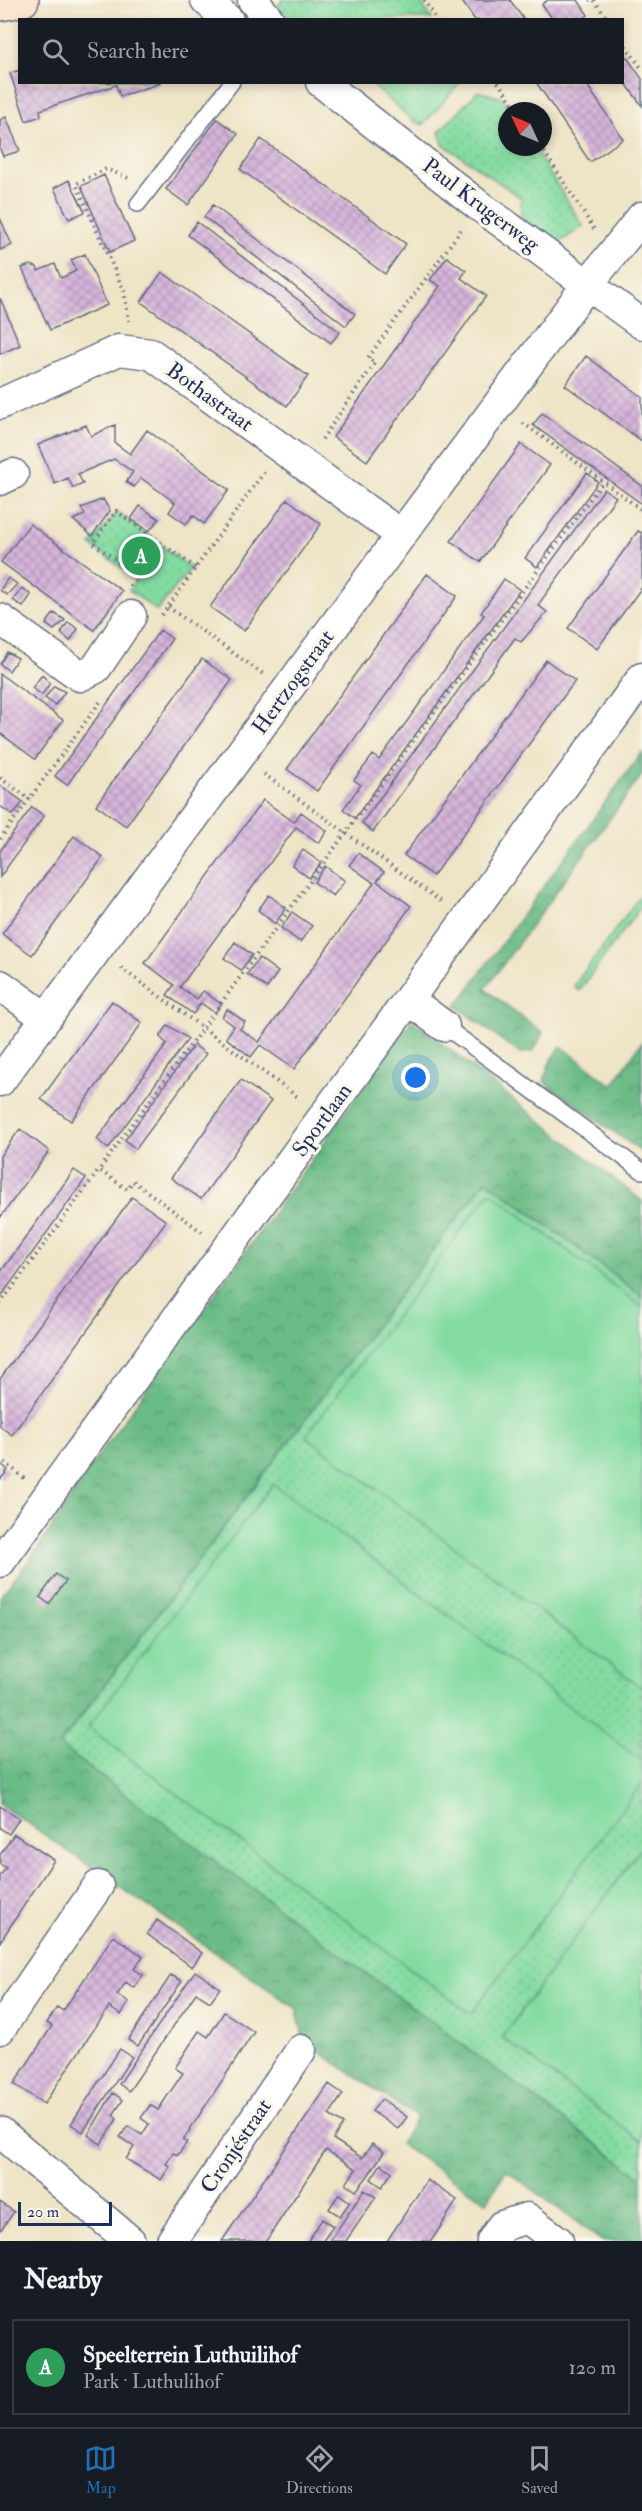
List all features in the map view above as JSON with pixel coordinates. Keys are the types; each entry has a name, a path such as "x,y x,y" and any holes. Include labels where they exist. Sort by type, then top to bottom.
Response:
{"street":[{"path":"0,2 22,0"},
{"path":"206,0 226,18"},
{"path":"253,0 267,18"},
{"name":"Paul Krugerweg","path":"324,84 478,205 642,324"},
{"name":"Hertzogstraat","path":"0,1081 401,535 588,284 642,217"},
{"name":"Bothastraat","path":"0,405 119,350 151,354 401,535"},
{"path":"0,619 81,675 96,668 137,605"},
{"name":"Sportlaan","path":"0,1562 642,678"},
{"path":"0,985 46,1018"},
{"path":"409,1000 444,1026"},
{"path":"0,2029 98,1886"},
{"name":"Cronjéstraat","path":"172,2241 301,2050"},
{"path":"0,2132 130,2241"},
{"path":"492,2241 502,2226 527,2218 558,2241"}],"lane":[{"path":"138,204 230,84"},
{"path":"444,1026 642,1171"}],"path":[{"path":"424,0 436,18"},
{"path":"591,0 606,18"},
{"path":"624,44 642,69"},
{"path":"499,84 512,102"},
{"path":"547,156 611,254"},
{"path":"134,352 124,291 76,184 106,169 151,187"},
{"path":"304,465 375,363 368,358 478,205"},
{"path":"498,405 642,510"},
{"path":"0,1304 205,1029 603,481"},
{"path":"161,616 137,605 138,576 93,543 116,511 196,568"},
{"path":"168,607 287,690"},
{"path":"239,756 467,920"},
{"path":"0,778 30,799"},
{"path":"96,950 324,1116"},
{"path":"99,1170 127,1189 133,1181 227,1250"}],"green space":[{"path":"283,0 419,0 431,18 284,18 275,8"},
{"path":"371,84 459,84 423,125 414,121"},
{"path":"478,91 503,98 505,102 498,102 498,156 539,156 583,226 559,243 521,217 521,198 443,144 439,132"},
{"path":"117,512 191,568 157,611 129,590 137,579 91,545"},
{"path":"642,752 642,775 485,989 543,1033 533,1052 519,1053 456,1006"},
{"path":"642,893 642,905 579,991 574,986"},
{"path":"412,1020 642,1201 642,1296 486,1180 59,1745 642,2178 642,2241 602,2241 506,2170 487,2202 400,2144 417,2117 304,2042 297,2009 0,1804 0,1597 34,1554 97,1458"},
{"path":"642,1042 642,1152 544,1082 549,1064 561,1046 612,1085"},
{"path":"486,1180 642,1296 642,2178 59,1746"},
{"path":"490,1192 642,1307 642,1688 306,1436"},
{"path":"273,1484 642,1761 642,1783 471,2014 88,1727"},
{"path":"642,1847 642,2142 502,2037"}],"building":[{"path":"461,0 510,0 523,18 474,18"},
{"path":"548,0 578,0 588,15 584,18 552,18 542,4"},
{"path":"624,53 642,79 642,106 624,81"},
{"path":"18,71 18,84 159,84 120,96 116,85 40,110 41,116 26,121 10,73"},
{"path":"537,84 586,84 623,139 590,162 552,106 552,102 550,102"},
{"path":"6,117 20,151 3,156 0,149 0,120"},
{"path":"217,119 238,134 188,205 166,189"},
{"path":"261,139 406,244 385,274 240,169"},
{"path":"104,175 134,241 110,252 81,186"},
{"path":"69,180 85,212 69,219 54,188"},
{"path":"213,205 355,314 346,326 204,217"},
{"path":"0,218 12,245 0,250"},
{"path":"197,222 340,332 331,343 188,235"},
{"path":"85,254 107,305 50,330 22,268 30,265 37,267 38,271 55,264 61,278 76,271 71,260"},
{"path":"447,257 466,271 461,278 486,296 367,461 333,437 440,286 430,280"},
{"path":"162,272 308,376 287,406 141,302"},
{"path":"0,298 20,345 0,354"},
{"path":"586,356 642,397 642,441 565,385"},
{"path":"542,413 642,486 642,504 533,425"},
{"path":"86,425 91,436 115,425 115,443 130,454 147,430 229,490 204,524 193,515 186,524 169,512 175,503 141,478 134,487 126,482 133,472 114,459 78,474 83,484 73,488 68,478 55,484 38,445"},
{"path":"521,444 550,465 480,562 451,541"},
{"path":"587,473 598,482 537,567 525,558"},
{"path":"604,489 616,497 538,605 547,612 521,642 515,638 373,832 362,823"},
{"path":"103,499 110,511 92,536 73,520 85,515 81,508"},
{"path":"287,499 321,524 244,631 210,607"},
{"path":"140,506 159,519 149,531 131,519"},
{"path":"30,524 122,591 94,630 1,562"},
{"path":"638,531 642,533 642,587 597,649 568,628"},
{"path":"427,574 457,596 317,791 287,769"},
{"path":"8,578 17,584 7,595 0,590"},
{"path":"504,579 520,590 355,818 343,809 361,785 354,780 373,755 379,760 484,615 481,613"},
{"path":"22,588 31,595 23,607 13,600"},
{"path":"54,613 65,620 54,630 46,624"},
{"path":"68,622 78,629 70,641 61,633"},
{"path":"160,630 172,639 67,785 55,776"},
{"path":"7,652 18,658 9,671 0,664"},
{"path":"202,659 232,680 126,826 96,805"},
{"path":"546,660 575,681 433,876 404,855"},
{"path":"0,674 63,720 35,759 0,733"},
{"path":"42,675 50,683 42,695 32,688"},
{"path":"54,686 65,692 55,705 45,698"},
{"path":"0,785 23,802 13,815 0,806"},
{"path":"263,800 294,822 301,812 327,831 319,843 296,827 180,987 197,999 203,991 221,1004 215,1013 201,1003 193,1014 167,995 174,985 145,963"},
{"path":"32,807 44,816 0,877 0,851"},
{"path":"74,836 103,857 32,955 2,934"},
{"path":"303,850 321,863 309,878 292,865"},
{"path":"358,853 384,872 377,881 411,906 294,1069 260,1045 251,1057 226,1038 234,1026 222,1017 227,1009 245,1022 240,1029 259,1042 374,883 349,865"},
{"path":"325,866 345,881 333,896 314,882"},
{"path":"269,895 286,908 275,924 258,910"},
{"path":"292,912 312,926 300,942 281,928"},
{"path":"235,942 252,955 241,970 224,958"},
{"path":"259,958 278,972 267,988 247,974"},
{"path":"112,1001 142,1023 71,1121 41,1099"},
{"path":"168,1025 188,1039 108,1149 97,1139 167,1044 160,1037"},
{"path":"194,1045 206,1054 136,1149 125,1140"},
{"path":"241,1080 271,1101 201,1199 171,1178"},
{"path":"20,1129 49,1151 0,1218 0,1156"},
{"path":"74,1170 86,1178 0,1298 0,1273"},
{"path":"132,1197 166,1221 12,1435 0,1426 0,1379"},
{"path":"0,1463 8,1470 0,1480"},
{"path":"56,1574 66,1581 49,1604 40,1597"},
{"path":"0,1806 19,1819 9,1834 0,1828"},
{"path":"14,1834 54,1860 0,1942 0,1876 6,1868 0,1864 0,1855"},
{"path":"157,1920 202,1953 192,1967 147,1934"},
{"path":"113,1936 143,1956 134,1969 143,1975 134,1988 126,1982 117,1995 129,2002 121,2015 109,2007 44,2104 14,2084 52,2026 47,2023 57,2007 63,2011"},
{"path":"195,1971 220,1988 210,2002 196,1993 129,2091 119,2084"},
{"path":"171,1975 182,1981 138,2046 128,2040"},
{"path":"224,2012 254,2032 183,2140 187,2142 178,2155 173,2153 166,2164 170,2166 161,2180 126,2159 134,2147 120,2137 128,2126 142,2135 149,2124 141,2118 150,2105 158,2110 183,2073 175,2068 199,2031 208,2037"},
{"path":"120,2049 132,2057 83,2132 71,2124"},
{"path":"329,2084 343,2094 329,2115 343,2124 333,2139 362,2158 372,2144 384,2152 367,2177 356,2191 346,2184 356,2169 326,2150 266,2241 222,2241"},
{"path":"113,2093 123,2100 113,2115 117,2119 101,2144 88,2135"},
{"path":"382,2099 407,2117 398,2129 372,2111"},
{"path":"381,2164 392,2172 382,2187 371,2179"},
{"path":"427,2180 457,2200 441,2226 431,2241 387,2241"},
{"path":"364,2190 376,2197 346,2241 330,2241"},
{"path":"339,2194 350,2202 340,2216 329,2209"},
{"path":"0,2202 14,2212 0,2231"},
{"path":"322,2219 333,2226 323,2241 308,2241"}],"place":[{"name":"Speelterrein Luthuilihof","path":"141,556"}]}
